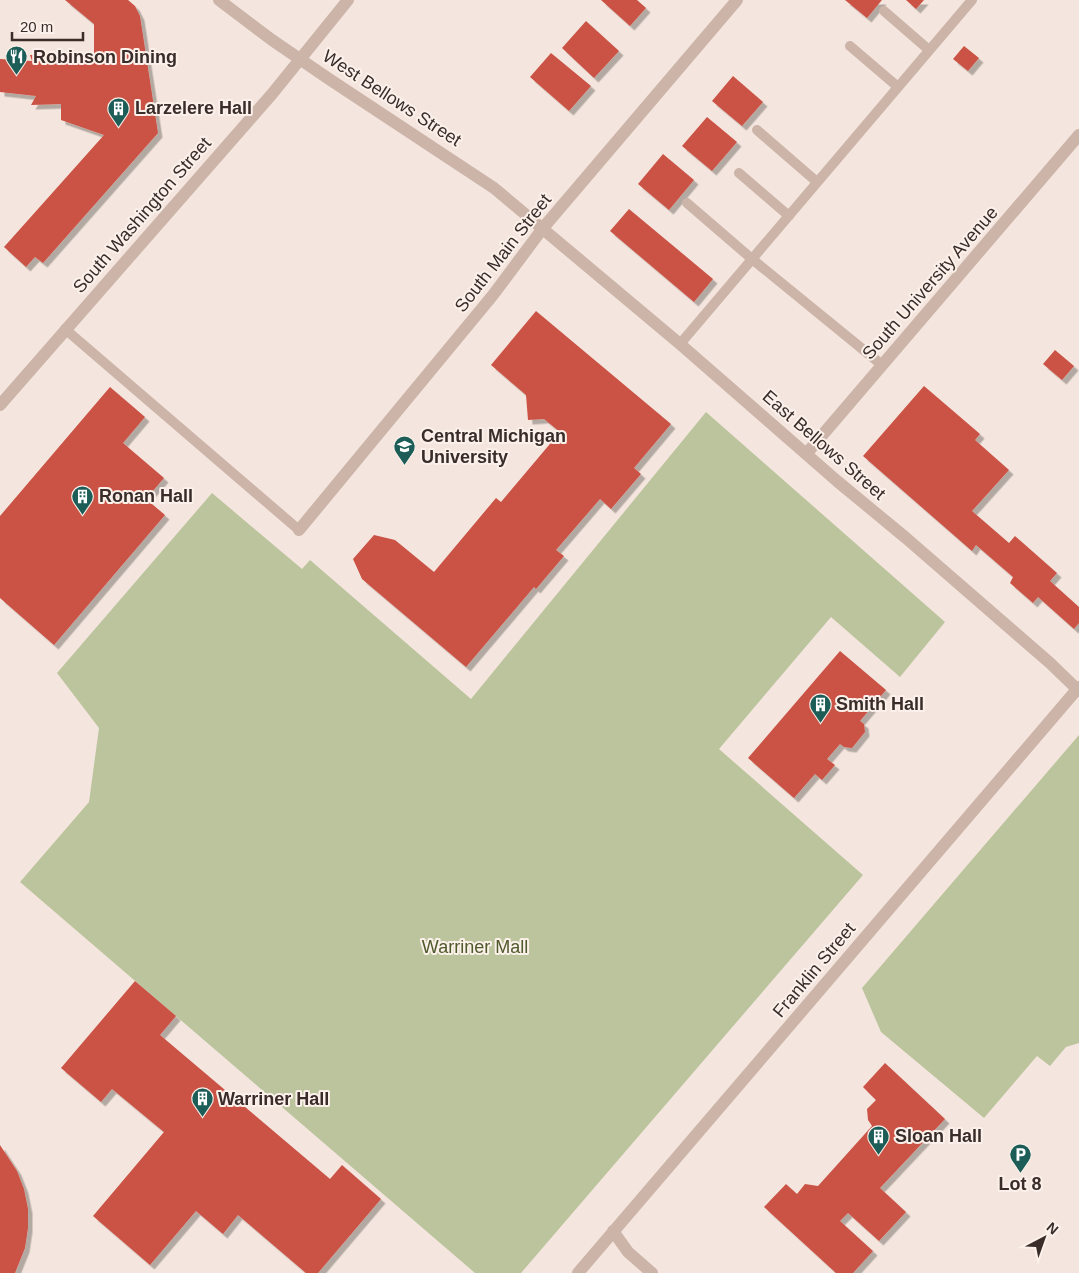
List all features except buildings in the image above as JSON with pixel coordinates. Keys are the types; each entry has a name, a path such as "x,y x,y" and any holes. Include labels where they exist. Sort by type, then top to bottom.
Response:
{"street":[{"name":"West Bellows Street","path":"219,0 300,59 487,182 542,228"},
{"name":"South Washington Street","path":"0,405 272,94 348,0"},
{"name":"South Main Street","path":"299,530 493,295 542,228 737,0"},
{"name":"South University Avenue","path":"807,453 1079,136"},
{"name":"East Bellows Street","path":"542,228 906,538 1078,689"},
{"name":"Franklin Street","path":"578,1273 1078,689"},
{"path":"613,1231 628,1252 652,1273"}],"lane":[{"path":"680,344 972,0"},
{"path":"884,12 929,50"},
{"path":"850,46 898,87"},
{"path":"757,130 817,182"},
{"path":"739,173 789,216"},
{"path":"687,203 752,259 882,365"},
{"path":"65,329 299,530"}],"green space":[{"name":"Warriner Mall","path":"706,412 945,622 900,677 831,617 719,749 863,875 521,1273 475,1273 20,882 89,802 99,728 57,673 212,493 302,569 310,560 471,699"},
{"path":"1079,735 1079,1043 1066,1047 1050,1066 1037,1056 984,1118 881,1032 862,988"}],"place":[{"name":"Robinson Dining","path":"17,76"},
{"name":"Larzelere Hall","path":"119,127"},
{"name":"Central Michigan University","path":"405,465"},
{"name":"Ronan Hall","path":"83,515"},
{"name":"Smith Hall","path":"820,723"},
{"name":"Warriner Hall","path":"202,1118"},
{"name":"Sloan Hall","path":"879,1155"},
{"name":"Lot 8","path":"1020,1173"}]}
